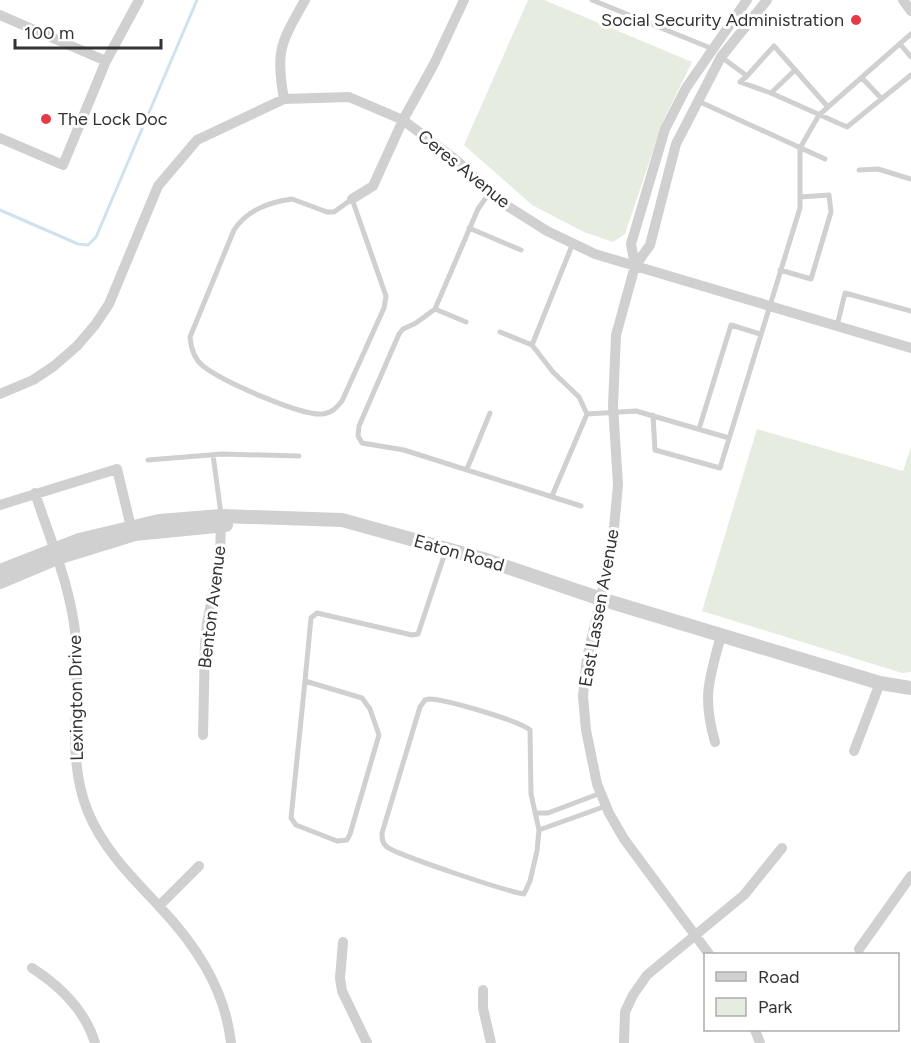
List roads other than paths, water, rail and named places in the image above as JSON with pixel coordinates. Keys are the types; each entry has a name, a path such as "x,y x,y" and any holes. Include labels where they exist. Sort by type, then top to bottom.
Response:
{"street":[{"path":"0,138 63,165 106,61 139,0"},
{"path":"284,99 279,68 282,40 304,0"},
{"path":"352,199 373,186 403,120 434,64 464,0"},
{"name":"East Lassen Avenue","path":"635,266 632,244 665,129 686,88 747,0"},
{"name":"East Lassen Avenue","path":"708,953 624,839 606,806 600,792 586,730 583,696 587,658 612,549 618,485 614,413 616,335 635,266 650,245 668,169 681,135 721,57 767,0"},
{"path":"0,15 106,61"},
{"name":"Ceres Avenue","path":"0,394 33,380 54,366 77,346 95,325 113,294 158,186 197,140 284,99 349,97 403,120 456,160 501,202 547,231 595,254 911,348"},
{"path":"665,129 681,135"},
{"path":"0,505 117,469 131,527"},
{"name":"Lexington Drive","path":"35,493 66,583 74,621 76,644 75,759 87,810 115,860 159,906 190,943 208,971 225,1013 231,1043"},
{"path":"0,582 56,553 135,534 221,520"},
{"name":"Benton Avenue","path":"203,735 205,644 220,560 221,520"},
{"name":"Eaton Road","path":"0,571 131,527 159,521 342,520 445,553 483,559 600,603 880,683 911,688"},
{"path":"715,742 708,718 707,698 709,678 721,636"},
{"path":"854,751 880,683"},
{"path":"624,1043 625,1012 633,994 647,975 744,895 782,849"},
{"path":"159,906 199,866"},
{"path":"859,949 911,876"},
{"path":"343,942 340,978 342,991 367,1043"},
{"path":"32,968 54,983 80,1012 91,1030 95,1043"},
{"path":"483,990 484,1017 492,1043"}],"lane":[{"path":"592,0 672,34 712,48 747,76"},
{"path":"652,415 655,450 720,468 800,208 800,148 819,115 911,34"},
{"path":"900,44 911,57"},
{"path":"828,107 774,46 740,82 771,93 847,127 911,75"},
{"path":"771,93 795,70"},
{"path":"862,78 882,99"},
{"path":"698,101 825,159"},
{"path":"859,170 878,169 911,180"},
{"path":"490,192 478,209 435,309 416,323 403,329 399,334 359,426 358,436 362,443 404,450 581,506"},
{"path":"780,270 811,279 831,212 829,195 800,197"},
{"path":"292,199 327,212 334,212 352,199 386,296 384,308 342,401 333,411 323,414 264,398 201,365 191,350 190,337 234,230 242,219 259,208 277,201 292,199"},
{"path":"470,228 520,250"},
{"path":"532,345 573,243"},
{"path":"837,326 845,293 911,311"},
{"path":"435,309 466,322"},
{"path":"699,429 731,326 760,334"},
{"path":"500,332 532,345 553,372 579,397 587,414 552,496"},
{"path":"587,414 636,411 729,438"},
{"path":"467,469 490,413"},
{"path":"148,460 213,454 300,456"},
{"path":"213,454 221,520"},
{"path":"304,681 362,698 370,709 379,735 347,840 337,841 296,825 291,818 304,681 311,618 317,613 412,635 418,634 445,553"},
{"path":"429,699 443,701 530,730 530,781 539,830 532,871 524,894 504,890 386,847 382,840 382,833 423,703 429,699"},
{"path":"535,813 548,813 600,792"},
{"path":"539,830 606,806"}],"waterway":[{"path":"0,210 78,244 88,245 96,237 197,0"}],"place":[{"name":"Social Security Administration","path":"856,20"},
{"name":"The Lock Doc","path":"46,119"}]}
